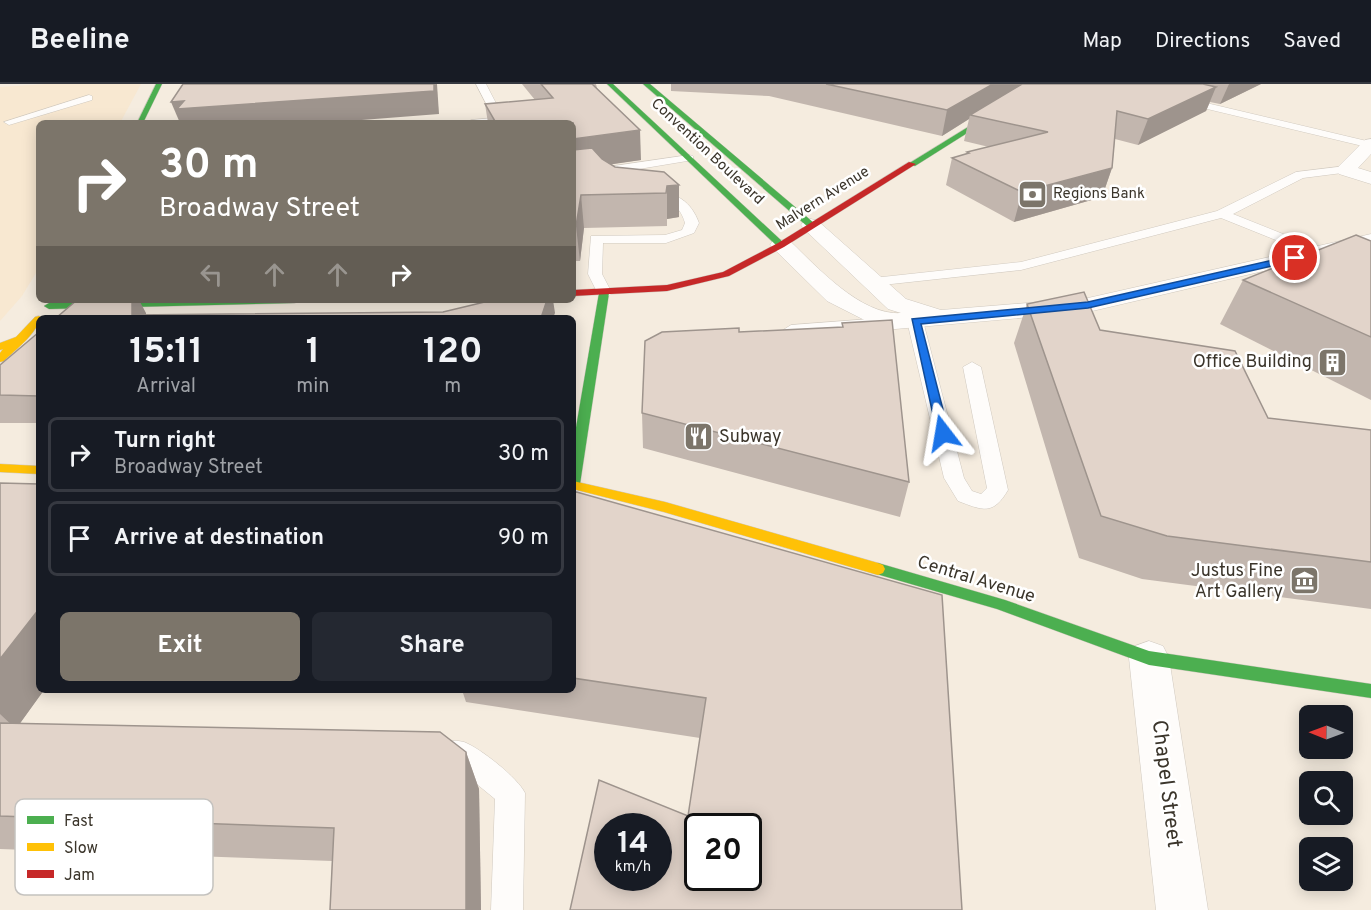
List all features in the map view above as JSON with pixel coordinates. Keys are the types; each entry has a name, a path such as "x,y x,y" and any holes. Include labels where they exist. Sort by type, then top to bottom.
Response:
{"main road":[{"path":"141,120 159,84"},
{"name":"Convention Boulevard","path":"610,84 781,245"},
{"name":"Convention Boulevard","path":"646,84 811,225"},
{"name":"Malvern Avenue","path":"576,293 667,288 726,274 781,245 1042,84"},
{"path":"576,466 604,293"},
{"path":"41,315 51,303"},
{"path":"0,359 24,337 36,322"},
{"path":"0,348 24,337"},
{"path":"0,468 36,470"},
{"name":"Central Avenue","path":"576,485 665,507 1000,604 1149,658 1371,691"}],"street":[{"path":"1370,145 1346,170 1371,178"},
{"path":"811,225 897,304 943,318"},
{"path":"781,245 835,296 884,322 1088,305 1371,240"},
{"name":"Chapel Street","path":"1149,658 1182,910"}],"lane":[{"path":"481,84 493,107"},
{"path":"9,122 89,98"},
{"path":"1171,98 1370,145"},
{"path":"502,120 523,118"},
{"path":"576,176 689,158"},
{"path":"873,282 1021,266 1222,214 1300,175 1346,170"},
{"path":"598,172 605,186"},
{"path":"604,293 595,274 596,239 666,239 687,233 692,223 688,210 678,201 666,195 642,195"},
{"path":"1222,214 1318,253"},
{"path":"915,321 954,478 965,496 985,503 998,490 972,367"},
{"path":"779,331 884,322"},
{"path":"414,753 461,754 510,793 507,910"}],"shaded area":[{"path":"46,84 141,84 122,120 36,120 36,273 22,296 0,321 0,87"}],"building":[{"path":"183,84 434,84 434,91 177,109 184,101 171,102"},
{"path":"541,84 592,84 640,130 576,139 576,120 494,120 485,104 553,98"},
{"path":"826,84 993,84 947,110"},
{"path":"1022,84 1203,84 1216,87 1148,119 1117,111 1112,168 1022,192 952,158 969,153 967,152 1048,132 970,115"},
{"path":"592,148 602,159 615,167 664,172 679,185 667,186 666,193 581,195 576,226 576,150"},
{"path":"1356,235 1371,241 1371,337 1243,280"},
{"path":"1084,292 1100,330 1235,351 1268,418 1371,430 1371,562 1167,536 1101,516 1027,304"},
{"path":"74,303 132,303 132,315 60,315"},
{"path":"480,303 546,303 542,315 132,315 443,312"},
{"path":"892,320 909,482 642,413 645,341 662,332 739,328 739,332 843,327 842,323"},
{"path":"36,335 36,396 0,395 0,365"},
{"path":"0,483 36,484 36,613 0,659"},
{"path":"576,492 942,595 962,910 570,910 599,780 684,814 684,891 762,891 762,813 688,813 706,698 576,678"},
{"path":"0,723 440,732 466,752 466,910 330,910 334,828 213,824 213,799 15,799 15,817 0,816"}],"traffic: fast":[{"path":"141,120 159,84"},
{"path":"610,84 781,245"},
{"path":"646,84 811,225"},
{"path":"912,164 1042,84"},
{"path":"576,466 604,293"},
{"path":"49,306 172,303"},
{"path":"878,569 1000,604 1149,658 1371,691"}],"traffic: slow":[{"path":"0,359 36,322"},
{"path":"0,347 24,337"},
{"path":"0,468 36,470"},
{"path":"576,486 665,507 878,569"}],"traffic: jam":[{"path":"576,293 667,288 726,274 781,245 912,164"}],"place":[{"name":"Regions Bank","path":"1032,194"},
{"name":"Office Building","path":"1333,362"},
{"name":"Subway","path":"698,437"},
{"name":"Justus Fine Art Gallery","path":"1304,581"}],"route":[{"path":"943,433 915,321 1088,305 1295,258"}]}
